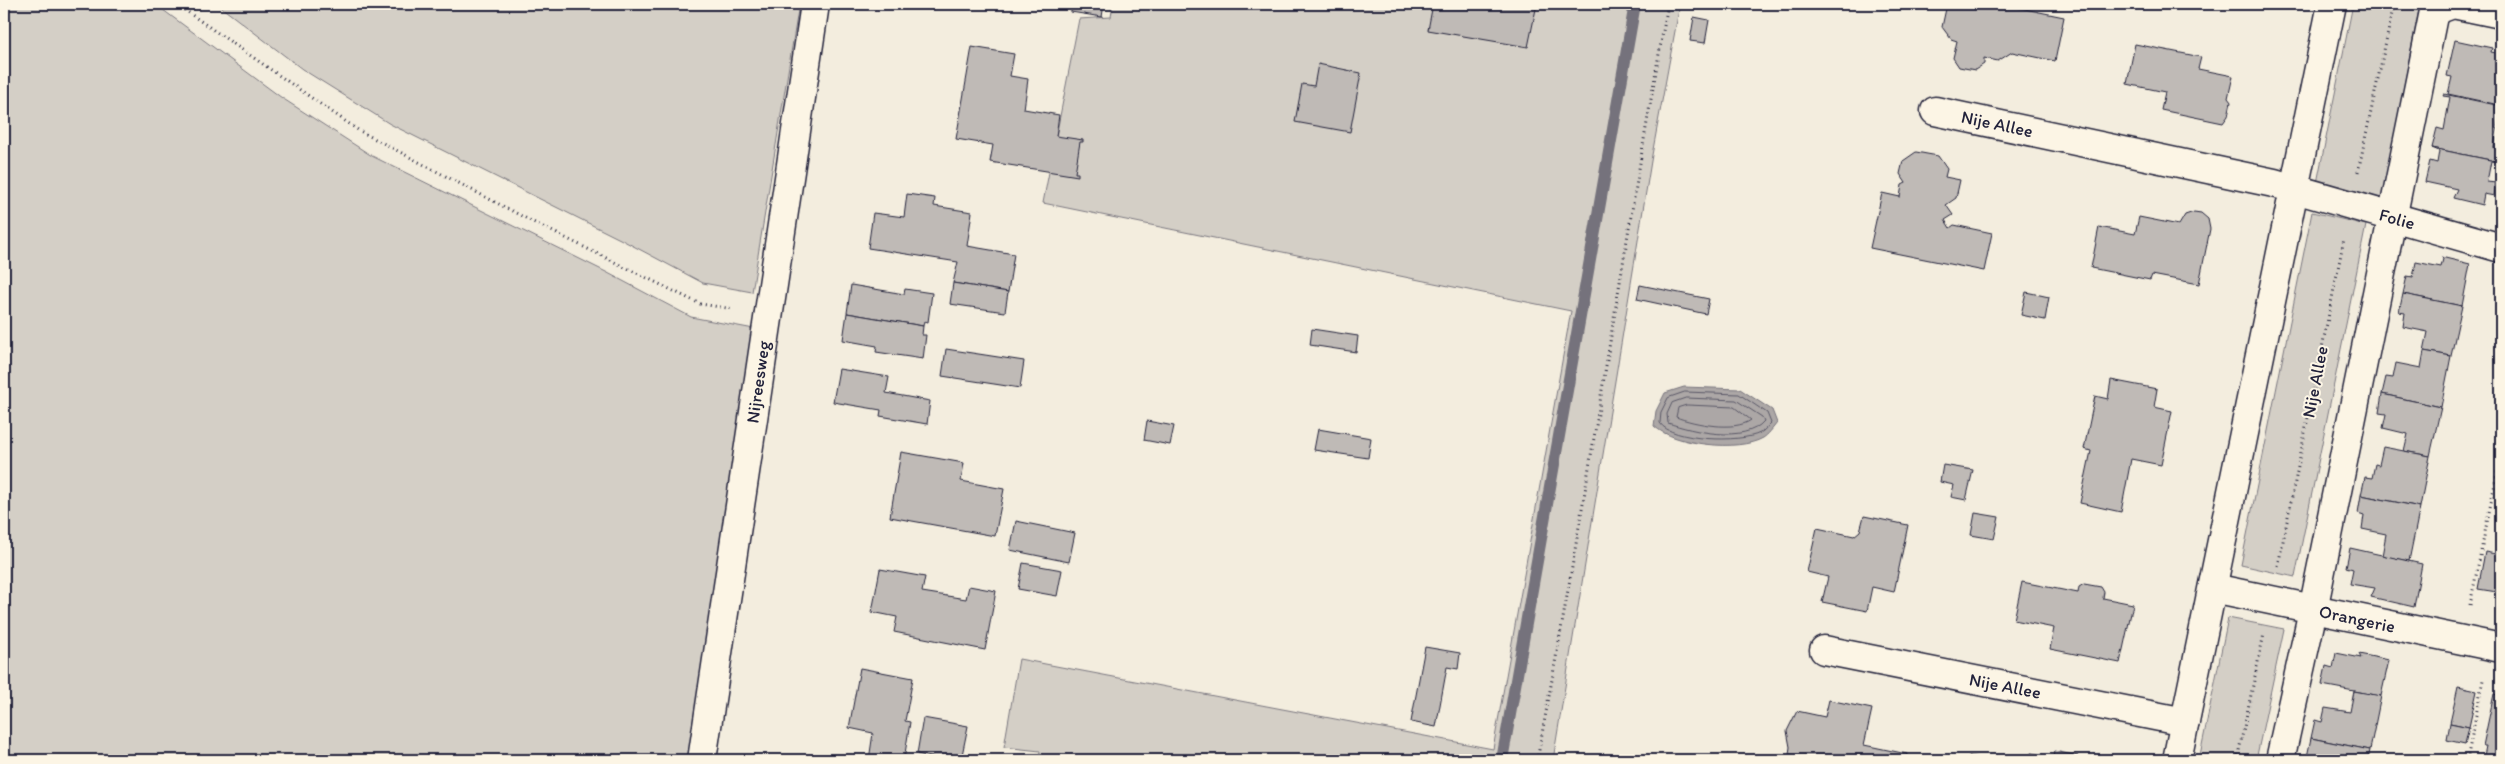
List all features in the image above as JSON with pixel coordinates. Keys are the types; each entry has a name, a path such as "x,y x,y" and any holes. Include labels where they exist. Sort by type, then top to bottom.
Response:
{"street":[{"name":"Nijreesweg","path":"702,760 814,4"},
{"path":"2177,760 2332,4"},
{"path":"2280,760 2313,610 2434,11 2453,4 2501,14"},
{"name":"Nije Allee","path":"1935,111 2294,188"},
{"name":"Folie","path":"2294,188 2391,218 2501,248"},
{"name":"Orangerie","path":"2213,588 2496,647"},
{"name":"Nije Allee","path":"1824,650 2185,722"}],"path":[{"path":"176,4 358,130 524,218 700,304 768,314"},
{"path":"1536,760 1571,581 1609,339 1668,4"},
{"name":"Nije Allee","path":"2237,760 2394,4"},
{"path":"2462,640 2501,454"},
{"path":"2467,760 2496,647"}],"shaded area":[{"path":"4,4 155,4 282,98 372,156 606,272 691,317 754,329 689,760 4,760"},
{"path":"217,4 799,4 752,292 703,283 622,240 390,124 302,69"},
{"path":"1113,4 1680,4 1652,155 1553,760 1039,760 1040,751 1004,747 1019,659 1493,749 1571,311 1043,203 1079,19 1111,17"},
{"path":"2353,4 2420,4 2382,199 2317,183"},
{"path":"2312,212 2366,225 2295,577 2241,565"},
{"path":"2228,618 2284,629 2256,760 2199,760"}],"water":[{"path":"1684,387 1740,389 1772,410 1777,423 1763,438 1739,445 1691,442 1663,433 1654,426 1656,411 1665,393"}],"building":[{"path":"1071,4 1104,4 1102,17 1071,12"},
{"path":"1433,4 1537,4 1528,47 1428,30"},
{"path":"1947,4 2005,4 2064,17 2055,61 2012,52 1998,61 1984,58 1984,64 1975,70 1959,67 1953,58 1957,41 1951,39 1942,27"},
{"path":"1694,17 1709,20 1705,43 1690,41"},
{"path":"2455,40 2492,48 2491,52 2501,54 2501,94 2499,105 2448,94 2452,77 2447,76"},
{"path":"2135,44 2201,57 2198,69 2233,76 2228,98 2231,102 2228,116 2223,123 2161,110 2165,92 2127,84"},
{"path":"972,47 1014,54 1010,76 1028,79 1024,109 1059,115 1056,136 1083,140 1083,142 1080,142 1075,173 1078,173 1078,176 990,162 993,145 956,139"},
{"path":"1318,64 1361,73 1350,132 1295,122 1302,84 1314,86"},
{"path":"2444,94 2501,106 2494,148 2501,150 2500,162 2432,148 2437,128 2444,130 2450,97 2443,96"},
{"path":"2432,148 2500,162 2491,161 2487,182 2496,183 2494,196 2484,194 2482,205 2453,198 2457,189 2425,182 2430,161 2437,163 2439,151"},
{"path":"1916,152 1938,156 1947,169 1945,177 1960,180 1956,198 1946,205 1953,215 1945,220 1950,228 1954,225 1992,233 1984,271 1870,248 1882,193 1900,197 1902,185 1906,183 1900,174 1903,161"},
{"path":"907,194 935,198 934,206 972,212 967,246 1014,254 1008,292 953,283 958,262 868,248 873,213 904,217"},
{"path":"2194,212 2201,213 2208,219 2210,229 2199,284 2152,275 2150,280 2091,268 2099,227 2135,234 2139,217 2179,225 2185,215"},
{"path":"2441,257 2470,264 2462,306 2403,294 2407,276 2413,277 2416,262 2441,267 2443,259"},
{"path":"953,283 1008,292 1005,312 950,304"},
{"path":"851,285 904,294 905,289 932,293 928,322 924,321 923,326 847,313"},
{"path":"1640,285 1709,299 1706,314 1637,299"},
{"path":"2026,292 2049,297 2045,320 2021,315"},
{"path":"2403,294 2462,306 2451,356 2424,351 2428,332 2403,327 2405,313 2399,312"},
{"path":"847,313 923,326 922,335 926,335 923,359 876,352 877,346 843,340"},
{"path":"1312,329 1358,336 1356,352 1310,345"},
{"path":"946,349 1024,361 1020,388 942,376"},
{"path":"2424,351 2451,356 2441,407 2382,394 2386,377 2393,378 2396,363 2421,368"},
{"path":"839,369 889,377 886,393 930,401 927,424 880,416 881,410 833,402"},
{"path":"2111,380 2157,389 2154,407 2172,411 2161,465 2131,459 2121,512 2080,503 2091,451 2084,449 2095,396 2108,399"},
{"path":"2382,394 2441,407 2430,456 2404,451 2408,434 2383,428 2386,414 2379,413"},
{"path":"1147,421 1174,426 1170,445 1144,440"},
{"path":"1318,429 1371,438 1368,458 1314,450"},
{"path":"2383,447 2430,456 2420,507 2361,495 2365,477 2372,478 2375,464 2379,465"},
{"path":"901,452 964,463 961,481 1004,489 995,536 890,517"},
{"path":"1943,465 1973,470 1966,500 1951,497 1954,485 1940,482"},
{"path":"2361,495 2420,507 2409,561 2382,556 2386,534 2362,529 2364,515 2358,513"},
{"path":"1975,513 1999,517 1994,539 1971,535"},
{"path":"1864,516 1908,525 1894,592 1872,587 1867,611 1822,602 1828,577 1807,572 1817,528 1854,536 1860,531"},
{"path":"1016,521 1075,533 1069,562 1010,550"},
{"path":"2350,548 2422,564 2414,607 2371,597 2375,588 2350,584 2353,569 2346,567"},
{"path":"2485,552 2501,555 2497,592 2478,589"},
{"path":"1023,563 1062,570 1057,596 1018,589"},
{"path":"880,569 925,577 922,592 966,599 969,586 996,591 985,650 894,632 897,617 872,612"},
{"path":"2022,582 2078,593 2079,587 2084,584 2101,587 2104,592 2103,598 2133,604 2120,663 2050,649 2054,628 2014,620"},
{"path":"1425,647 1460,653 1458,669 1447,667 1436,727 1411,722"},
{"path":"2336,653 2361,658 2359,654 2389,660 2381,696 2322,685 2326,666 2333,668"},
{"path":"860,668 913,678 905,721 910,722 904,760 869,760 873,733 849,728"},
{"path":"2458,687 2477,691 2469,727 2450,723"},
{"path":"2354,691 2381,696 2370,750 2311,738 2315,720 2322,722 2325,708 2350,712"},
{"path":"2494,694 2501,696 2501,749 2499,749 2496,759 2484,756 2486,746 2483,746"},
{"path":"1829,700 1872,709 1864,745 1907,754 1906,760 1818,760 1789,754 1790,747 1787,731 1797,711 1825,717"},
{"path":"923,718 968,726 961,760 945,760 917,754"},
{"path":"2450,723 2469,727 2465,744 2447,740"},
{"path":"2311,738 2370,750 2368,760 2314,760 2315,758 2307,757"},
{"path":"2054,751 2078,756 2077,760 2029,760 2031,753 2053,757"},
{"path":"1969,756 1990,760 1968,760"}],"waterway":[{"path":"1502,760 1635,4"}]}
